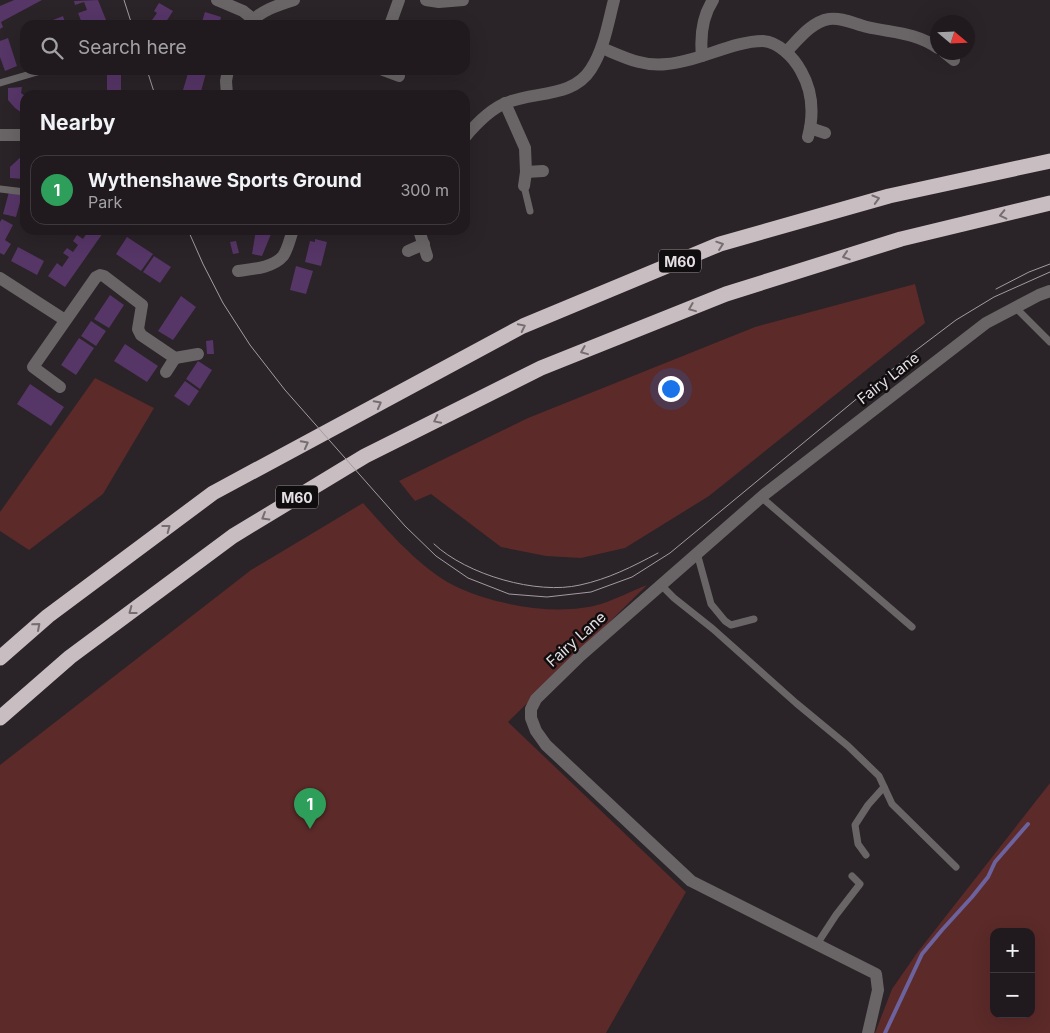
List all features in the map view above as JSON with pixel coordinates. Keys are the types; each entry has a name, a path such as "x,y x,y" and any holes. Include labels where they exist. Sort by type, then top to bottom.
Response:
{"highway":[{"name":"M60","path":"0,658 48,616 213,493 523,326 720,244 889,196 1050,161"},
{"name":"M60","path":"0,718 70,657 233,536 365,456 541,368 726,294 901,239 1050,203"}],"street":[{"path":"217,0 243,11 250,20"},
{"path":"254,20 278,5 294,0"},
{"path":"392,20 399,0"},
{"path":"426,0 439,2 463,0"},
{"path":"470,132 484,117 505,103 559,91 574,84 590,71 602,48 614,0 606,0"},
{"path":"702,56 701,43 704,19 713,0"},
{"path":"786,52 812,27 830,18 867,27 898,31 930,43"},
{"path":"602,48 641,64 654,65 678,63 737,46 764,41 778,46 797,64 809,90 812,105 809,133 826,133"},
{"path":"227,90 228,75"},
{"path":"505,103 525,148 526,172 524,186"},
{"path":"0,135 20,135"},
{"path":"526,172 543,170"},
{"path":"238,271 259,268 271,264 282,257 291,235"},
{"path":"408,251 425,250 420,235"},
{"path":"60,387 33,367 96,277 100,275 104,276 142,305 138,329 141,335 175,358 198,354"},
{"path":"0,278 65,320"},
{"name":"Fairy Lane","path":"868,1033 878,990 876,974 691,881 546,745 536,731 531,718 531,709 536,699 580,656 761,497 986,323 1039,295 1050,292"},
{"path":"166,372 175,358"}],"lane":[{"path":"0,83 27,75"},
{"path":"524,186 530,210"},
{"path":"0,189 20,191"},
{"path":"1016,308 1050,342"},
{"path":"761,497 912,627"},
{"path":"697,553 711,604 716,612 731,625 754,619"},
{"path":"661,585 848,746 879,776 892,804 956,867"},
{"path":"866,855 858,844 855,825 868,805 884,787"},
{"path":"817,944 860,884 852,876"}],"shaded area":[{"path":"915,284 925,323 709,496 625,548 581,558 546,556 501,547 431,494 415,501 399,481 528,418 755,327"},
{"path":"95,378 154,408 103,494 29,550 0,531 0,512"},
{"path":"363,503 383,526 428,569 453,585 487,598 526,607 546,609 584,608 612,600 647,585 508,722 686,892 606,1033 0,1033 0,765 251,570"},
{"path":"1050,783 1050,1033 875,1033 892,989 917,953"}],"building":[{"path":"14,0 42,0 1,22 3,27 0,29 0,6"},
{"path":"98,0 106,20 81,20 78,13 87,10 84,2 75,5 74,1"},
{"path":"159,3 173,11 167,20 152,20 157,13 154,11"},
{"path":"205,12 221,17 220,20 203,20"},
{"path":"63,16 64,20 53,20"},
{"path":"8,38 17,66 5,71 0,57 0,41"},
{"path":"107,75 121,75 121,90 107,90"},
{"path":"188,75 205,75 201,90 183,90"},
{"path":"22,87 20,90 20,112 8,100 8,88"},
{"path":"20,158 20,179 10,178 10,167"},
{"path":"9,192 20,195 16,217 3,214"},
{"path":"2,219 13,225 5,240 11,244 4,255 0,253 0,222"},
{"path":"77,235 83,239 86,235 101,235 65,287 48,276 57,263 62,267 69,257 63,253 67,248 73,252 78,245 73,241"},
{"path":"255,235 271,235 262,256 252,254"},
{"path":"127,237 153,254 141,271 116,254"},
{"path":"315,239 327,242 321,266 305,262 310,241 315,242"},
{"path":"236,241 239,253 233,254 230,242"},
{"path":"18,247 44,261 37,275 11,261"},
{"path":"154,256 171,267 160,283 143,272"},
{"path":"296,266 313,271 306,294 290,290"},
{"path":"110,295 124,305 109,328 94,319"},
{"path":"181,296 196,307 173,340 158,331"},
{"path":"91,321 106,331 96,346 81,336"},
{"path":"79,338 94,348 76,375 61,365"},
{"path":"213,340 214,354 207,354 206,341"},
{"path":"125,344 158,366 147,382 114,361"},
{"path":"198,361 212,370 200,389 186,379"},
{"path":"185,381 199,391 189,406 174,396"},
{"path":"30,384 64,407 51,426 17,404"}],"waterway":[{"path":"885,1033 922,954 972,897 988,877 995,862 1028,824"}],"tram line":[{"path":"124,0 130,20"},
{"path":"149,75 153,90"},
{"path":"190,235 223,303 250,345 285,390 405,526 436,556 468,578 509,594 547,597 591,592 632,577 670,553 911,354 956,320 994,297 1050,272"},
{"path":"996,289 1029,272 1050,264"},
{"path":"434,544 448,555 483,573 524,585 544,587 580,585 620,572 658,553"}],"place":[{"name":"Wythenshawe Sports Ground","path":"310,829"}]}
